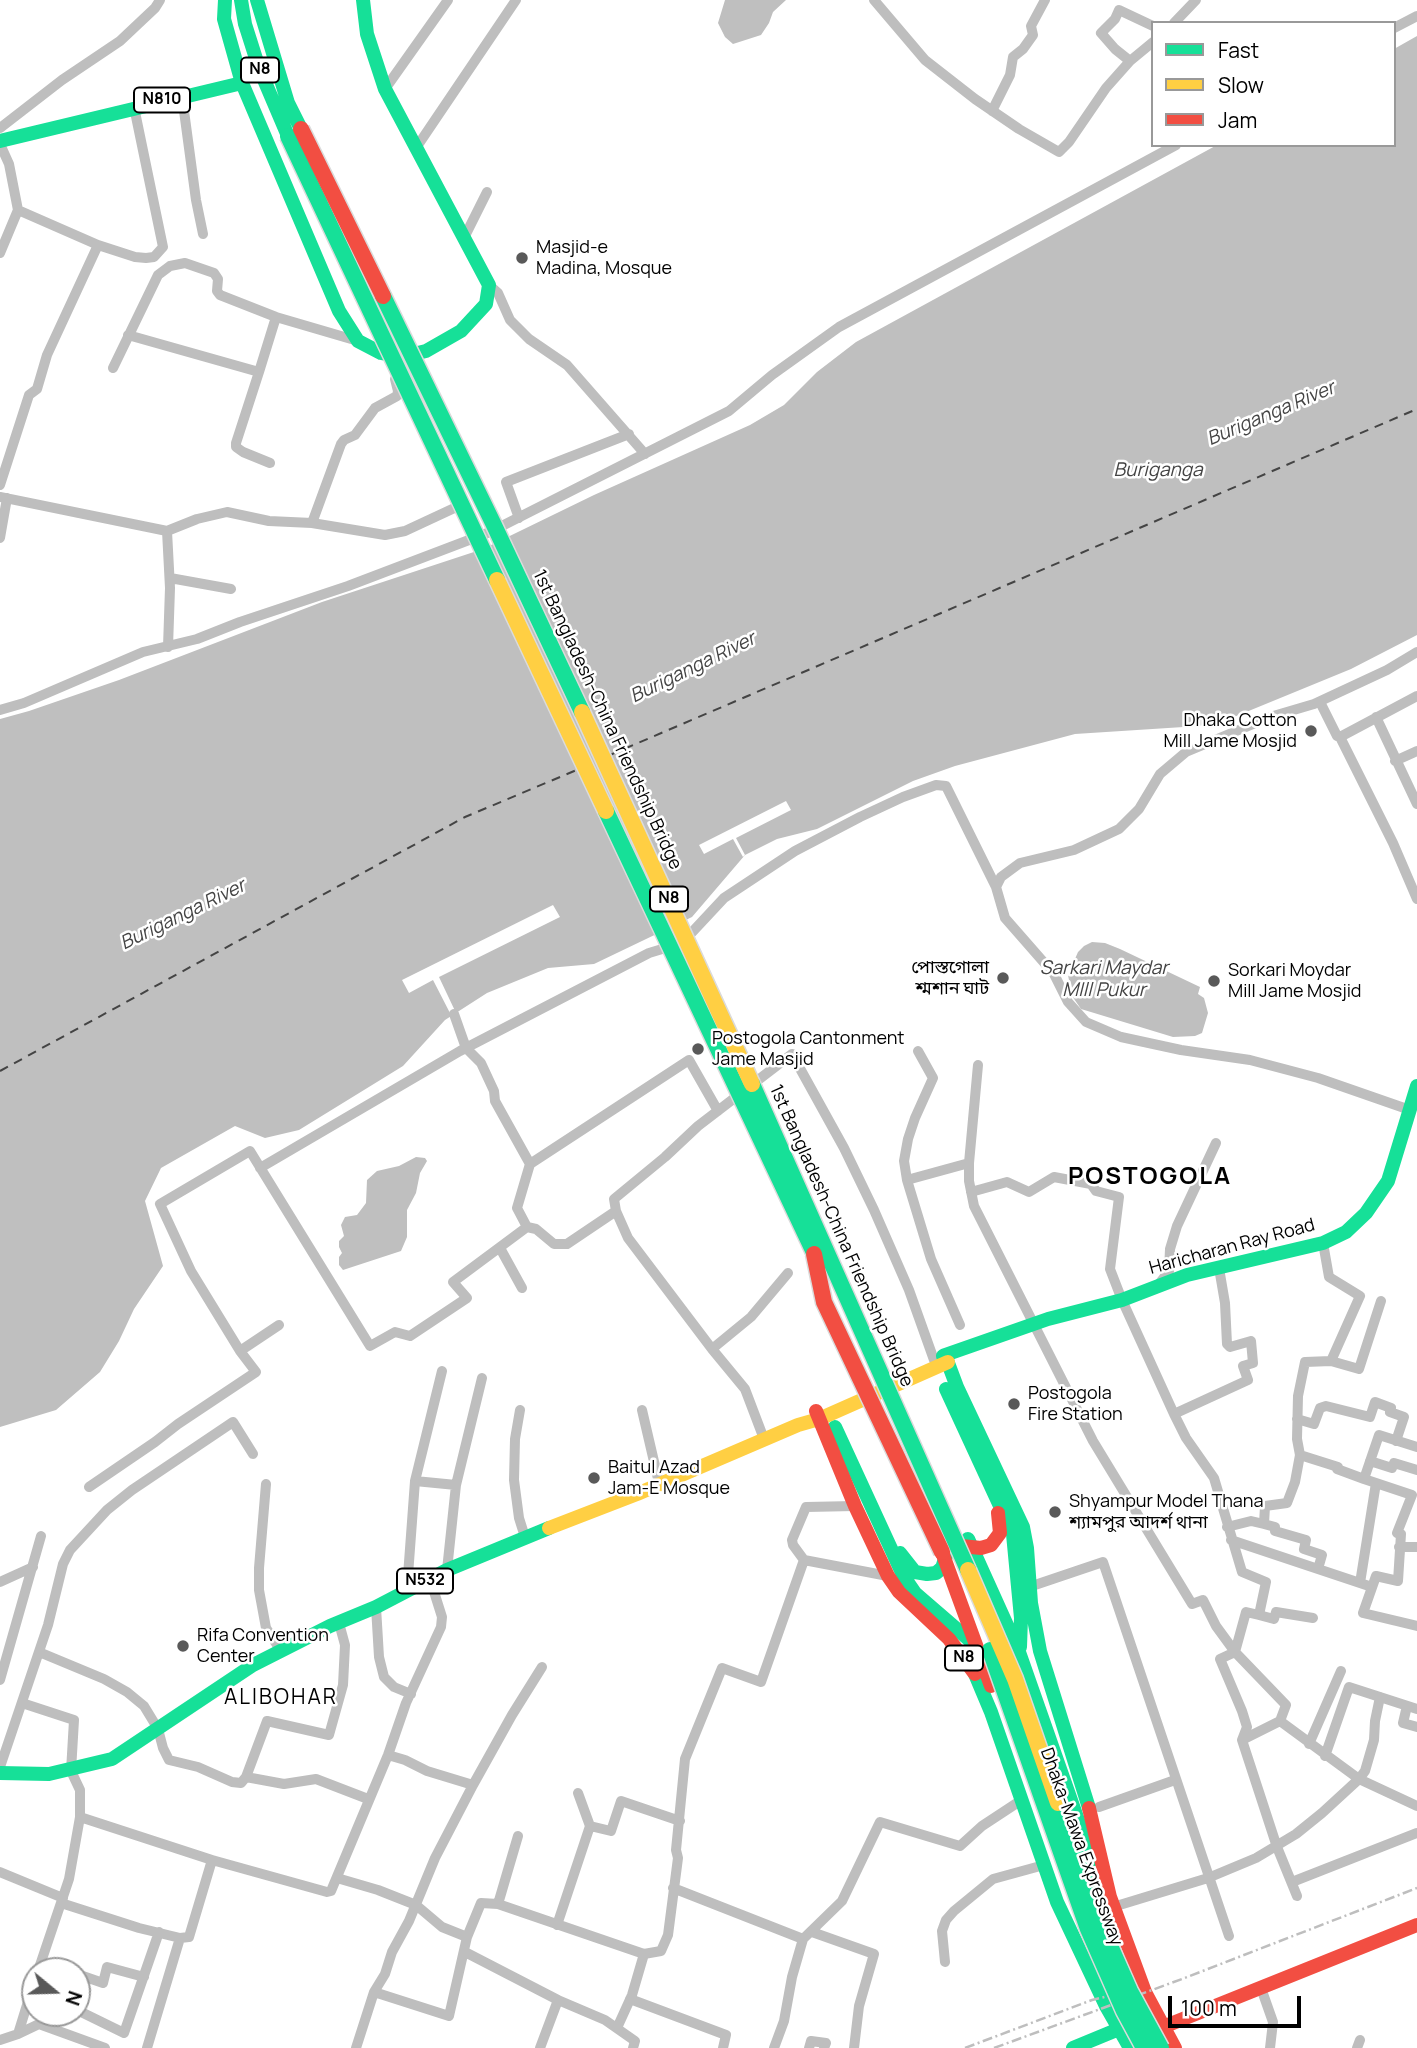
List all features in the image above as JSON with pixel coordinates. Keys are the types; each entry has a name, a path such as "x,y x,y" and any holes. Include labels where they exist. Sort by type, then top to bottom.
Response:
{"main road":[{"path":"225,0 223,19 242,83 339,312 358,341 381,353 404,357 442,343 461,331 486,304 489,285 385,89 367,34 363,0"},
{"name":"N8","path":"241,0 245,24 259,68 295,133"},
{"name":"N8","path":"257,0 295,133"},
{"name":"N810","path":"0,142 134,107 242,83"},
{"name":"1st Bangladesh-China Friendship Bridge","path":"295,133 463,504 818,1245"},
{"name":"1st Bangladesh-China Friendship Bridge","path":"295,133 493,523 678,918 818,1245 1015,1679"},
{"name":"Haricharan Ray Road","path":"937,1363 969,1347 1048,1319 1122,1300 1187,1275 1323,1243 1346,1232 1366,1213 1388,1181 1417,1088"},
{"path":"818,1245 855,1290 955,1550 977,1646 1050,1858 1071,1928"},
{"path":"827,1410 905,1562 915,1572 936,1573 955,1550 991,1545 1000,1533 1000,1518 937,1363"},
{"path":"937,1363 957,1387 1023,1527 1029,1587 1040,1651 1088,1806 1112,1902 1145,1992 1175,2048"},
{"path":"937,1363 1013,1534 1021,1618 1015,1679"},
{"name":"N532","path":"0,1773 50,1774 112,1759 253,1665 376,1607 407,1589 525,1536 637,1494 937,1363"},
{"path":"827,1410 904,1577 915,1593 977,1646 992,1655"},
{"name":"N8","path":"827,1410 855,1506 888,1576 899,1591 949,1639 968,1662 991,1712 1056,1902 1071,1928 1106,2006 1130,2048"},
{"path":"955,1550 1019,1652 1073,1811 1102,1887 1112,1902"},
{"name":"1st Bangladesh-China Friendship Bridge","path":"955,1550 992,1655"},
{"name":"Dhaka-Mawa Expressway","path":"992,1655 1088,1929 1124,2011 1144,2048"},
{"name":"Dhaka-Mawa Expressway","path":"1015,1679 1100,1923 1130,1991 1161,2048"},
{"path":"1073,2048 1119,2029 1163,2028 1417,1925"},
{"path":"1154,2048 1163,2028"}],"street":[{"path":"0,128 62,80 126,37 160,0"},
{"path":"385,89 446,4 432,0"},
{"path":"416,148 516,0"},
{"path":"874,0 925,60 992,111 1059,152 1069,142 1106,88 1130,61 1151,44"},
{"path":"992,111 1010,75 1013,58 1033,35 1031,26 1045,0"},
{"path":"1176,21 1196,0"},
{"path":"1130,61 1101,33 1115,19 1119,10 1151,25"},
{"path":"1396,27 1417,16"},
{"path":"183,96 203,234"},
{"path":"18,210 98,245 135,257 155,257 163,247 134,107"},
{"path":"0,142 9,164 18,210 0,253"},
{"path":"0,710 24,704 143,652 197,639 490,532 729,411 772,375 839,327 1172,147"},
{"path":"464,238 487,192"},
{"path":"0,485 29,395 37,389 47,355 98,245"},
{"path":"113,368 158,275 170,266 185,263 214,273 218,279 217,290 220,295 276,317 358,341"},
{"path":"489,285 498,293 509,320 529,339 567,365 645,454"},
{"path":"270,463 243,452 236,447 236,443 276,317"},
{"path":"128,335 259,372"},
{"path":"312,523 341,444 355,435 375,408 397,396 395,376 404,357"},
{"path":"404,357 490,532"},
{"path":"519,517 506,482 629,434"},
{"path":"0,538 4,497 167,531 197,519 227,512 269,521 312,523 385,535 405,531 463,504"},
{"path":"167,531 170,578 168,647"},
{"path":"170,578 231,589"},
{"path":"996,887 1001,877 1020,863 1074,850 1119,829 1139,809 1160,774 1186,752 1270,717 1320,702 1377,675 1417,652"},
{"path":"1340,737 1417,696"},
{"path":"1320,702 1393,843 1417,900"},
{"path":"1376,717 1417,804"},
{"path":"1395,761 1417,751"},
{"path":"260,1168 466,1048 649,953 682,943 724,898 795,851 860,817 936,785 946,786 996,887 1005,918 1054,974 1068,1002 1086,1022 1121,1037 1181,1051 1261,1063 1318,1078 1410,1110"},
{"path":"454,1014 466,1048 481,1063 494,1091 495,1101 530,1164"},
{"path":"918,1051 933,1079 915,1118 904,1161 907,1180 931,1259 960,1325"},
{"path":"764,1438 745,1388 628,1238 616,1211 614,1199 698,1126 792,1054 844,1148 874,1210 937,1363"},
{"path":"616,1211 568,1244 554,1244 536,1229 527,1227 517,1208 530,1164 689,1060 718,1111"},
{"path":"978,1065 969,1163 974,1206 1093,1441 1192,1604 1203,1600 1216,1626 1235,1651 1286,1705 1280,1721 1242,1740"},
{"path":"1158,1284 1169,1271 1170,1248 1177,1226 1216,1143"},
{"path":"89,1487 256,1373 191,1271 160,1204 250,1151 370,1346 395,1332 410,1336 467,1298 453,1282 527,1227"},
{"path":"907,1180 969,1163"},
{"path":"971,1192 1007,1182 1029,1192 1054,1177 1091,1184 1096,1191 1119,1197 1110,1269 1174,1414 1214,1479 1242,1572 1266,1582 1259,1615"},
{"path":"1323,1243 1329,1277 1360,1296 1331,1361"},
{"path":"500,1248 522,1288"},
{"path":"1174,1414 1248,1380 1243,1366 1253,1363 1251,1340 1230,1347 1227,1344 1225,1303 1219,1268"},
{"path":"712,1349 751,1317 788,1273"},
{"path":"1264,1524 1265,1506 1287,1503 1295,1482 1300,1455 1297,1439 1298,1396 1306,1362 1331,1361 1359,1370 1381,1301"},
{"path":"240,1350 279,1325"},
{"path":"407,1589 415,1481 442,1371"},
{"path":"447,1570 456,1485 482,1378"},
{"path":"1297,1419 1314,1424 1320,1408 1326,1406 1370,1417 1375,1402 1404,1417 1396,1441"},
{"path":"520,1410 515,1439 514,1480 519,1518 525,1536"},
{"path":"642,1410 659,1483"},
{"path":"0,1766 38,1652 63,1564 70,1550 107,1510 169,1463 233,1422 253,1454"},
{"path":"1364,1479 1379,1435 1417,1447"},
{"path":"1300,1455 1338,1466 1337,1469 1412,1495 1397,1533 1401,1534 1398,1581 1376,1576 1363,1613 1417,1626"},
{"path":"1370,1461 1392,1468 1394,1463 1417,1470"},
{"path":"415,1481 456,1485"},
{"path":"1360,1583 1376,1483"},
{"path":"265,1484 259,1590 266,1628 281,1651"},
{"path":"855,1506 806,1507 792,1540 793,1545 804,1560 888,1576"},
{"path":"1227,1527 1251,1521 1307,1540 1304,1549 1322,1555 1318,1569"},
{"path":"0,1681 41,1536"},
{"path":"1231,1540 1373,1587"},
{"path":"1399,1547 1417,1547"},
{"path":"374,1992 449,2017 467,1937 481,1903 498,1904 644,1954 661,1951 668,1935 685,1759 722,1668 761,1682 804,1560"},
{"path":"1029,1587 1103,1562 1229,1936"},
{"path":"0,1582 33,1567"},
{"path":"80,1817 212,1860 331,1891 441,1627 442,1617 430,1578"},
{"path":"376,1607 379,1657 384,1677 394,1687 411,1694"},
{"path":"1297,1896 1277,1847 1242,1740 1247,1727 1220,1659 1235,1651 1246,1612 1274,1619 1276,1612 1313,1618"},
{"path":"38,1652 104,1679 144,1706 158,1729 169,1760 198,1767 232,1782 241,1783 246,1777 267,1721 329,1735 343,1685 345,1645 339,1623"},
{"path":"355,2048 374,1992 385,1974 392,1952 416,1905 435,1858 512,1714 542,1667"},
{"path":"1309,1744 1341,1671"},
{"path":"1325,1755 1349,1687 1412,1707 1403,1723 1417,1727"},
{"path":"1112,1902 1208,1878 1277,1847 1322,1813 1359,1779 1370,1758 1380,1697"},
{"path":"22,1703 74,1720 71,1771 80,1790 80,1817 73,1859 42,1957"},
{"path":"1280,1721 1359,1779 1417,1806"},
{"path":"388,1755 427,1771 473,1785"},
{"path":"246,1777 284,1784 316,1779 369,1799"},
{"path":"1099,1807 1175,1780"},
{"path":"557,1925 590,1826 578,1793"},
{"path":"590,1826 611,1831 621,1801 680,1821"},
{"path":"774,2048 784,2021 792,1977 807,1935 842,1901 880,1822 960,1846 982,1826 1020,1801"},
{"path":"1292,1882 1417,1833"},
{"path":"498,1904 519,1836"},
{"path":"0,1872 62,1900 180,1938 189,1937 212,1860"},
{"path":"946,1962 942,1931 946,1920 954,1911 993,1879 1044,1865"},
{"path":"337,1878 416,1905 442,1927 467,1937"},
{"path":"673,1888 807,1935 874,1954 859,2006 854,2048"},
{"path":"91,2017 124,2033 159,1932"},
{"path":"147,2048 180,1938"},
{"path":"465,1952 617,2028 635,2042 633,2048"},
{"path":"617,2028 630,1999 644,1954"},
{"path":"91,1979 103,1983 107,1967 144,1977"},
{"path":"1261,1988 1273,2022 1270,2048"},
{"path":"630,1999 726,2035 723,2048"},
{"path":"540,2048 558,2000"},
{"path":"0,2040 39,2024 106,2048"},
{"path":"18,2034 21,2026"},
{"path":"809,2048 811,2041 826,2043 824,2048"}],"water":[{"path":"725,0 786,0 773,12 761,35 733,44 725,37 718,23"},
{"name":"Buriganga","path":"1417,36 1417,635 1351,669 1234,717 1199,726 1075,734 955,766 913,781 817,829 777,839 745,855 692,917 594,964 548,968 487,993 445,1020 403,1066 299,1130 265,1138 235,1126 161,1168 145,1201 163,1266 134,1309 100,1372 56,1410 0,1427 0,719 119,680 322,602 483,549 594,495 750,425 784,405 817,372 856,342 1213,147 1396,147 1396,48"},
{"name":"Sarkari Maydar MIll Pukur","path":"1092,942 1105,943 1120,949 1200,987 1198,994 1204,998 1208,1013 1202,1033 1173,1037 1081,1009 1072,996 1068,975 1078,952"},
{"path":"416,1157 425,1158 427,1161 407,1210 407,1237 401,1251 343,1270 339,1265 342,1253 339,1241 344,1236 341,1225 345,1217 357,1215 366,1203 367,1180 377,1171 399,1166"}],"pier":[{"path":"786,801 791,810 736,838 745,855 743,857 733,839 704,854 699,845"},
{"path":"553,905 560,917 439,977 456,1013 451,1015 433,980 409,993 402,980"}],"ferry route":[{"path":"610,755 1417,409"},
{"path":"0,1071 465,817 579,769"}],"railway":[{"path":"994,2048 1417,1888"},
{"path":"965,2048 1092,2000 1113,1995"}],"traffic: fast":[{"path":"0,141 242,83 224,19 225,0"},
{"path":"241,0 245,24 259,68 288,136"},
{"path":"257,0 288,103 301,129"},
{"path":"242,83 339,311 358,341 381,353 401,357 426,351 461,331 486,304 489,285 385,89 367,34 363,0"},
{"path":"288,136 497,580"},
{"path":"383,296 582,712"},
{"path":"606,811 819,1263"},
{"path":"752,1084 968,1570"},
{"path":"945,1355 1048,1319 1122,1300 1187,1275 1323,1243 1346,1232 1366,1213 1388,1181 1417,1086"},
{"path":"943,1356 945,1355 957,1387 1023,1527 1031,1603 1040,1651 1089,1808"},
{"path":"946,1389 1013,1534 1021,1618 1020,1647"},
{"path":"835,1427 904,1577 915,1593 974,1644"},
{"path":"0,1773 49,1774 112,1759 253,1665 447,1570 549,1528"},
{"path":"968,1539 1019,1652 1092,1860"},
{"path":"900,1553 915,1572 927,1574 936,1573 942,1568 947,1553"},
{"path":"990,1650 1088,1929 1124,2011 1144,2048"},
{"path":"975,1674 991,1712 1057,1902 1106,2006 1130,2048"},
{"path":"1058,1803 1100,1923 1130,1991 1161,2048"},
{"path":"1073,2048 1119,2029"}],"traffic: slow":[{"path":"497,580 606,811"},
{"path":"582,712 752,1084"},
{"path":"549,1528 637,1494 798,1425 819,1419 948,1362"},
{"path":"968,1570 1015,1679 1058,1803"}],"traffic: jam":[{"path":"301,129 383,296"},
{"path":"814,1254 824,1302 942,1552"},
{"path":"816,1411 855,1506 888,1576 899,1592 949,1639 975,1674"},
{"path":"961,1546 981,1548 991,1545 1000,1533 998,1513"},
{"path":"942,1552 991,1686"},
{"path":"1089,1808 1110,1897 1145,1992 1175,2048"},
{"path":"1152,2028 1163,2027 1417,1925"}],"place":[{"name":"Masjid-e Madina, Mosque","path":"522,258"},
{"name":"Dhaka Cotton Mill Jame Mosjid","path":"1311,731"},
{"name":"পোস্তগোলা শ্মশান ঘাট","path":"1003,978"},
{"name":"Sorkari Moydar Mill Jame Mosjid","path":"1214,981"},
{"name":"Postogola Cantonment Jame Masjid","path":"698,1049"},
{"name":"Postogola Fire Station","path":"1014,1404"},
{"name":"Baitul Azad Jam-E Mosque","path":"594,1478"},
{"name":"Shyampur Model Thana শ্যামপুর আদর্শ থানা","path":"1055,1512"},
{"name":"Rifa Convention Center","path":"183,1646"}],"district":[{"name":"POSTOGOLA","path":"1150,1177"},
{"name":"ALIBOHAR","path":"281,1698"}],"water label":[{"name":"Buriganga River","path":"1271,414"},
{"name":"Buriganga River","path":"693,668"},
{"name":"Buriganga River","path":"183,915"}]}
